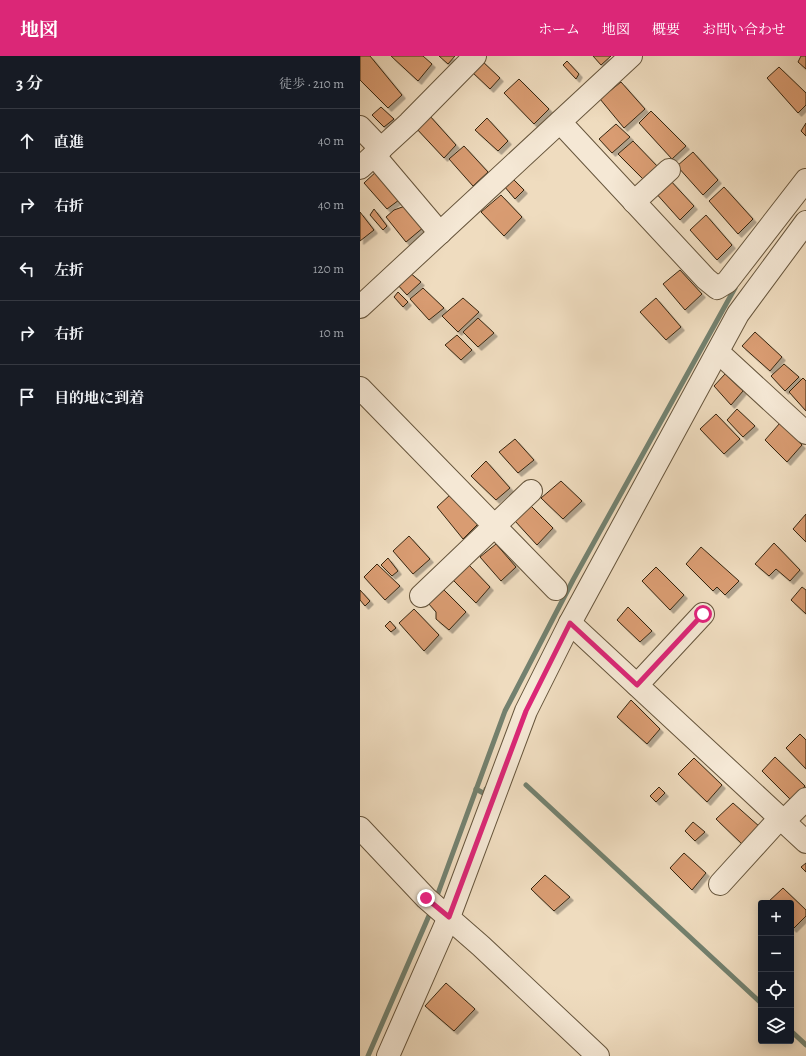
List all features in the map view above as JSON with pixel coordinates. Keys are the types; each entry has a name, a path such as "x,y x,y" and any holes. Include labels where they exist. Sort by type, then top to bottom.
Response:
{"street":[{"path":"372,157 409,123 475,56"},
{"path":"360,307 631,56"},
{"path":"560,122 706,279 717,288 727,282 806,180"},
{"path":"360,128 372,157 440,233"},
{"path":"634,202 669,170"},
{"path":"388,1056 449,917 526,711 570,623 738,314 806,222"},
{"path":"718,352 806,433"},
{"path":"360,388 556,589"},
{"path":"421,596 531,491"},
{"path":"637,685 703,614"},
{"path":"570,623 806,842"},
{"path":"720,884 782,819 806,799"},
{"path":"360,828 426,898 449,917 598,1056"}],"building":[{"path":"360,56 370,56 402,95 388,108 360,80"},
{"path":"391,56 423,56 432,64 418,81"},
{"path":"439,56 455,56 448,64"},
{"path":"593,56 611,56 601,65"},
{"path":"801,56 806,56 806,69 798,62"},
{"path":"481,60 500,78 490,89 471,71"},
{"path":"567,61 579,74 576,79 563,65"},
{"path":"779,67 806,93 806,105 798,113 767,78"},
{"path":"519,79 549,109 534,124 504,93"},
{"path":"621,82 645,109 624,128 600,99"},
{"path":"381,107 394,119 384,127 372,115"},
{"path":"651,111 686,146 672,159 639,123"},
{"path":"429,115 456,145 444,158 415,127"},
{"path":"487,118 508,141 498,151 475,130"},
{"path":"806,123 806,136 801,131"},
{"path":"616,124 630,137 612,153 599,139"},
{"path":"633,141 659,168 645,181 618,154"},
{"path":"464,146 488,172 473,186 449,159"},
{"path":"693,152 718,180 703,195 677,166"},
{"path":"379,169 403,197 387,209 364,183"},
{"path":"512,178 524,190 515,199 504,186"},
{"path":"669,179 694,206 680,220 654,191"},
{"path":"724,187 753,219 738,234 709,201"},
{"path":"501,195 522,217 504,236 481,212"},
{"path":"405,206 424,227 406,242 386,217 394,210"},
{"path":"374,209 387,226 383,230 370,215"},
{"path":"360,212 374,230 360,241"},
{"path":"706,215 732,245 717,260 690,230"},
{"path":"680,270 702,294 685,310 663,284"},
{"path":"409,272 421,282 407,295 396,283"},
{"path":"423,288 444,308 429,320 410,299"},
{"path":"398,292 408,302 403,307 394,297"},
{"path":"463,298 479,312 458,332 442,316"},
{"path":"656,298 681,327 666,340 640,312"},
{"path":"478,318 494,333 478,347 463,332"},
{"path":"755,332 782,357 770,371 742,346"},
{"path":"457,335 472,350 461,360 445,345"},
{"path":"784,364 799,377 785,391 771,376"},
{"path":"725,374 743,391 731,405 714,386"},
{"path":"803,378 806,381 806,411 789,392"},
{"path":"737,409 755,426 743,437 727,420"},
{"path":"716,414 740,439 724,454 700,429"},
{"path":"780,423 802,445 787,462 765,440"},
{"path":"515,439 534,460 518,473 499,452"},
{"path":"486,461 510,488 496,500 471,476"},
{"path":"561,481 582,501 563,519 541,498"},
{"path":"451,494 478,524 463,539 437,507"},
{"path":"530,505 553,528 537,545 515,521"},
{"path":"806,514 806,542 793,529"},
{"path":"409,536 430,559 413,574 393,551"},
{"path":"774,543 800,570 790,581 776,569 769,576 755,564"},
{"path":"496,544 516,567 501,581 480,557"},
{"path":"701,547 739,581 725,595 717,587 713,591 686,564"},
{"path":"388,558 398,571 392,576 381,565"},
{"path":"377,564 400,586 385,600 364,577"},
{"path":"469,565 490,587 476,603 453,580"},
{"path":"656,567 684,595 670,610 642,581"},
{"path":"802,587 806,590 806,614 791,600"},
{"path":"443,589 466,612 449,630 436,619 436,612 428,603"},
{"path":"360,590 370,601 365,606 360,600"},
{"path":"628,607 652,631 640,642 617,620"},
{"path":"414,609 439,635 424,651 399,623"},
{"path":"390,621 396,628 391,632 385,626"},
{"path":"631,700 660,729 647,744 617,717"},
{"path":"800,734 806,740 806,769 786,748"},
{"path":"775,757 805,786 791,800 762,771"},
{"path":"694,758 722,785 707,802 678,774"},
{"path":"659,787 665,793 656,802 650,796"},
{"path":"733,803 760,827 743,845 716,819"},
{"path":"693,822 705,832 695,841 685,831"},
{"path":"684,853 706,873 692,890 670,868"},
{"path":"806,863 806,872 801,867"},
{"path":"545,875 570,897 554,911 531,889"},
{"path":"783,888 806,910 806,916 794,928 794,900 770,900"},
{"path":"446,983 475,1009 454,1031 425,1006"}],"waterway":[{"path":"437,896 505,711 573,580 735,288"},
{"path":"526,785 758,1000"},
{"path":"476,789 485,794 486,789"},
{"path":"368,1056 431,911"},
{"path":"794,1034 806,1045"}],"route":[{"path":"426,898 449,917 526,711 570,623 637,685 703,614"}]}
